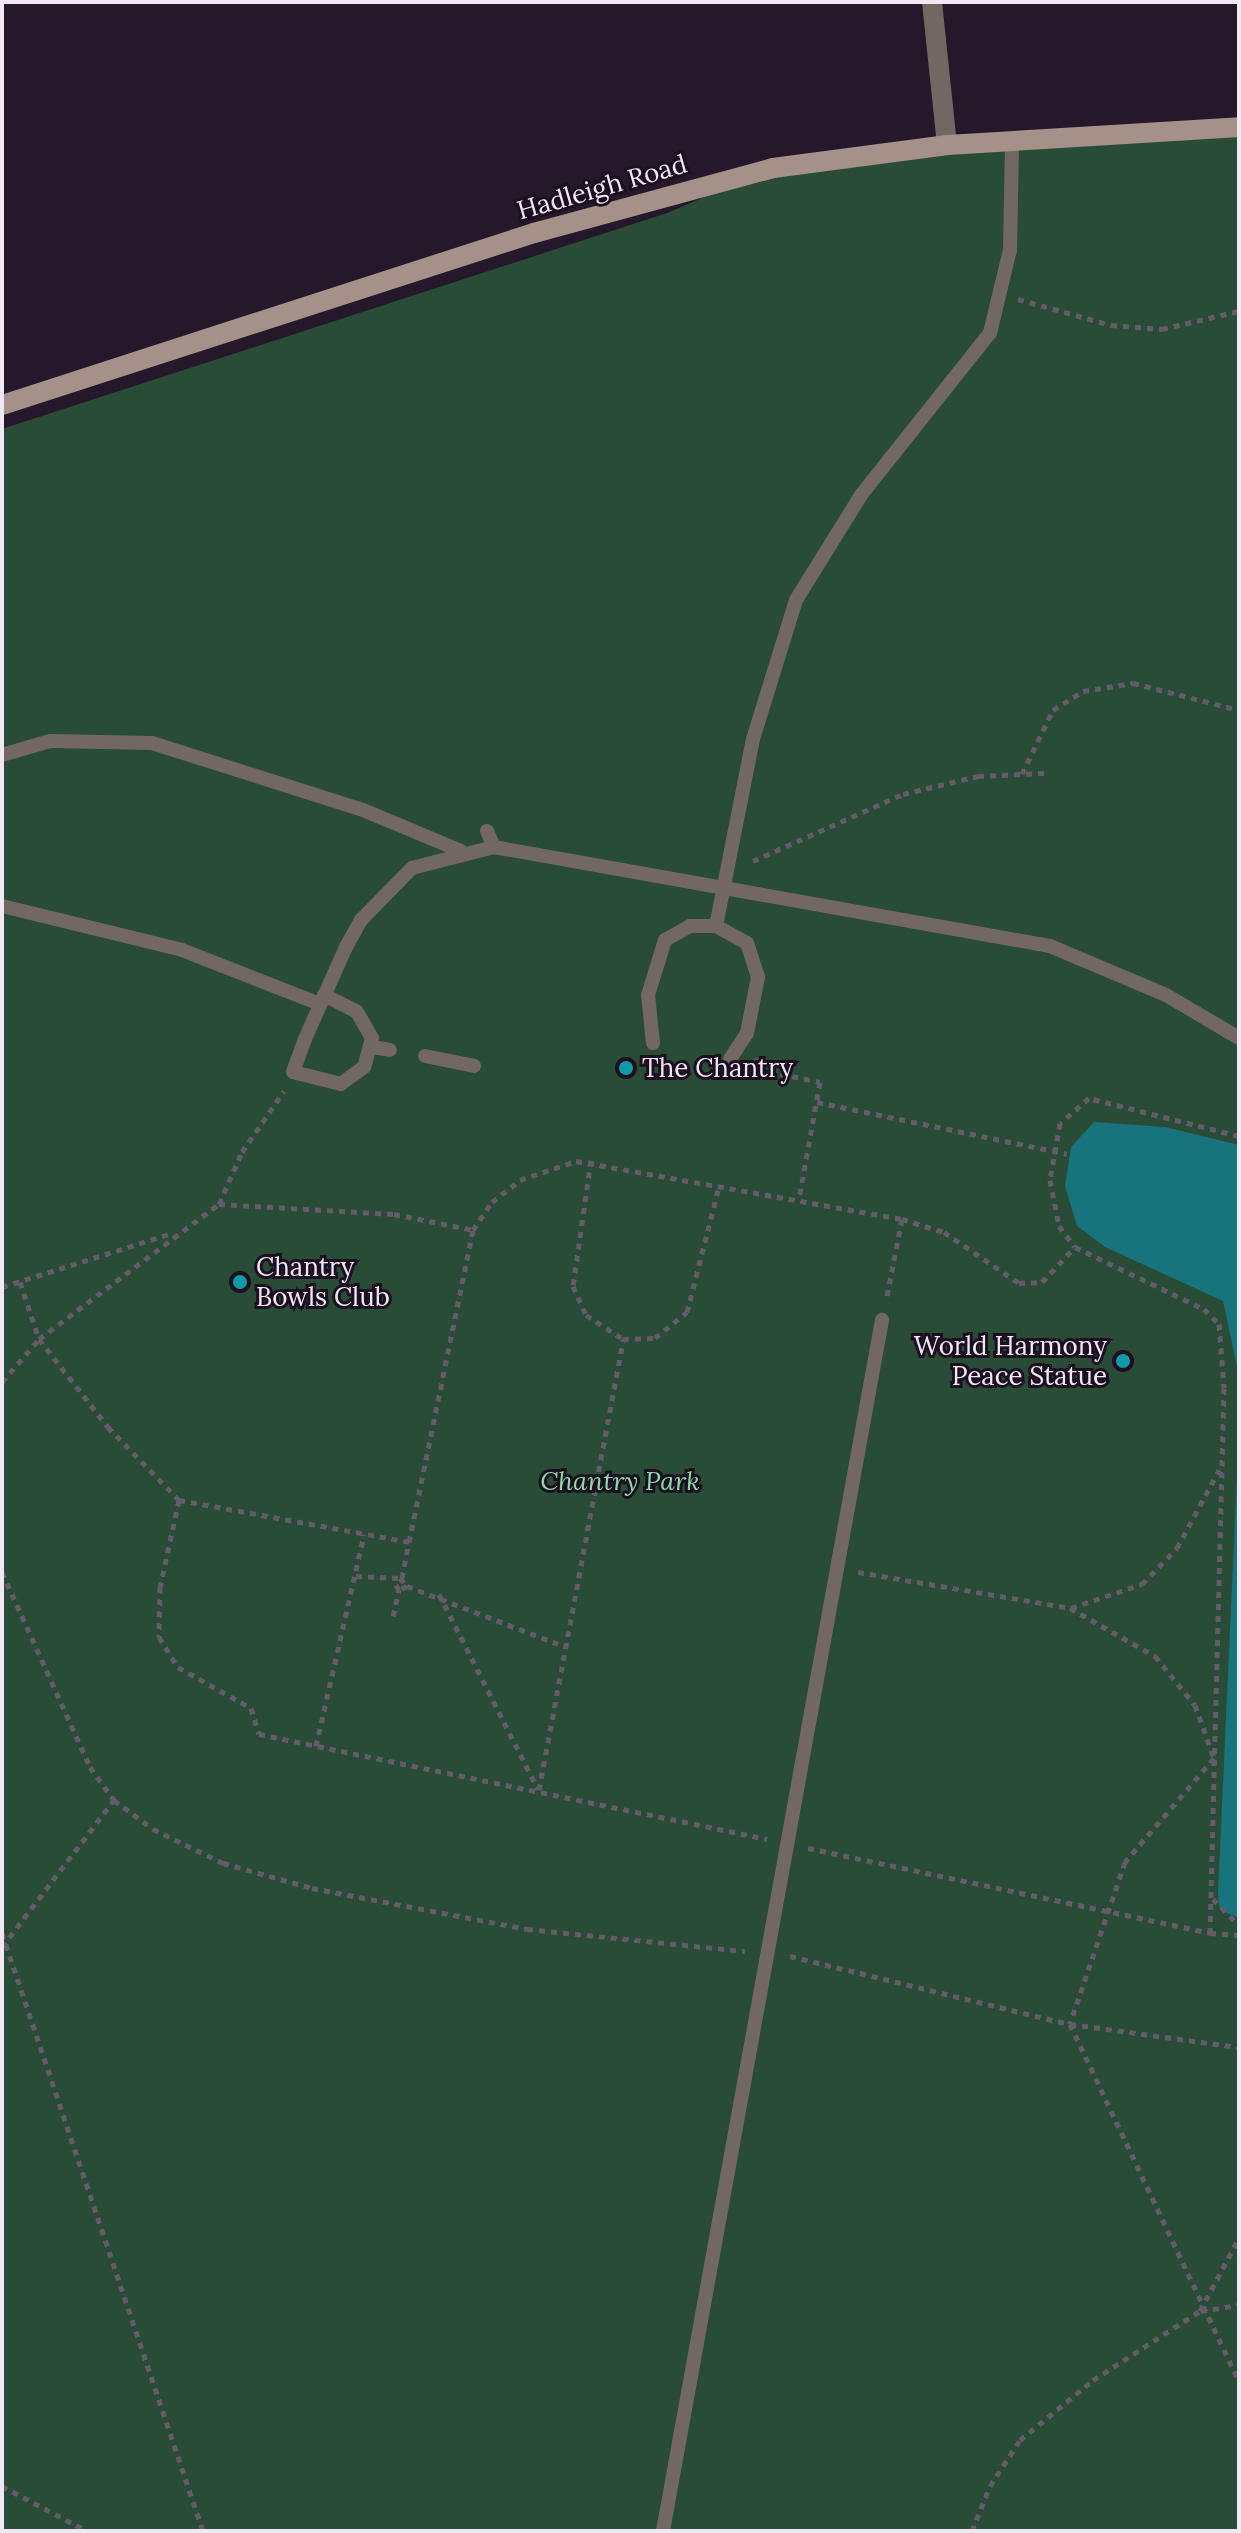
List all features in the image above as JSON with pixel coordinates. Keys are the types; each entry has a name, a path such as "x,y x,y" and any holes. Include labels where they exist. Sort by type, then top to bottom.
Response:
{"street":[{"path":"932,2 947,145"},
{"name":"Hadleigh Road","path":"2,405 668,195 773,168 947,145 1239,127"}],"lane":[{"path":"716,926 723,882 774,660 796,600 861,495 970,363 1004,294 1012,141"},
{"path":"2,755 50,741 152,743 363,810 461,851"},
{"path":"487,831 494,847"},
{"path":"2,906 182,950 322,999 366,1020 372,1047 364,1067 341,1084 293,1072 322,999 381,893 412,868 461,851 494,847 723,882 1050,946 1166,995 1239,1038"},
{"path":"653,1043 648,995 665,940 690,926 716,926 747,943 756,959 747,1033 730,1059"},
{"path":"372,1047 390,1050"},
{"path":"425,1056 474,1066"},
{"path":"663,2531 782,1842 882,1320"}],"path":[{"path":"1004,294 1123,326 1162,329 1239,311"},
{"path":"1022,774 1053,710 1083,691 1133,683 1239,710"},
{"path":"723,882 770,849 903,794 978,776 1044,773"},
{"path":"747,1033 757,1069 820,1082 799,1199"},
{"path":"2,1382 39,1339 174,1233 219,1204 293,1072"},
{"path":"1210,1933 1223,1359 1214,1316 1075,1247 1055,1213 1052,1150 1064,1115 1089,1098 1239,1136"},
{"path":"817,1102 1067,1154"},
{"path":"407,1586 402,1578 473,1230 492,1202 520,1180 591,1160 902,1219 944,1232 1019,1283 1042,1282 1075,1247"},
{"path":"591,1160 573,1286 586,1315 623,1339 655,1338 687,1312 719,1186"},
{"path":"219,1204 394,1214 473,1230"},
{"path":"882,1320 902,1219"},
{"path":"2,1287 174,1233"},
{"path":"20,1282 39,1339 108,1427 179,1500 409,1542"},
{"path":"539,1790 623,1339"},
{"path":"1070,1608 1142,1584 1177,1548 1221,1465"},
{"path":"179,1500 160,1587 165,1654 251,1708 259,1734 539,1790 1110,1916 1239,1935"},
{"path":"316,1746 364,1534"},
{"path":"834,1568 1070,1608 1128,1635 1180,1678 1214,1758"},
{"path":"2,1572 90,1767 114,1800 153,1829 223,1863 312,1888 527,1929 763,1952 1070,2024 1239,2047"},
{"path":"356,1576 394,1582 402,1578"},
{"path":"393,1616 399,1590 394,1582"},
{"path":"399,1590 407,1586 439,1594 566,1647"},
{"path":"439,1594 539,1790"},
{"path":"1214,1758 1125,1862 1110,1916 1070,2024 1200,2311 1239,2382"},
{"path":"2,1947 114,1800"},
{"path":"1211,1894 1218,1911 1239,1925"},
{"path":"2,1933 8,1939 203,2531"},
{"path":"1200,2311 1239,2238"},
{"path":"972,2531 1020,2440 1093,2380 1200,2311 1239,2305"},
{"path":"2,2486 87,2531"}],"green space":[{"name":"Chantry Park","path":"1239,127 1239,2531 2,2531 2,429 667,213 773,168"}],"shaded area":[{"path":"1094,1122 1165,1127 1239,1145 1239,1376 1223,1301 1105,1247 1077,1226 1065,1186 1071,1147"},
{"path":"1239,1432 1239,1918 1220,1910 1218,1894"}],"place":[{"name":"The Chantry","path":"626,1068"},
{"name":"Chantry Bowls Club","path":"240,1282"},
{"name":"World Harmony Peace Statue","path":"1123,1361"}]}
